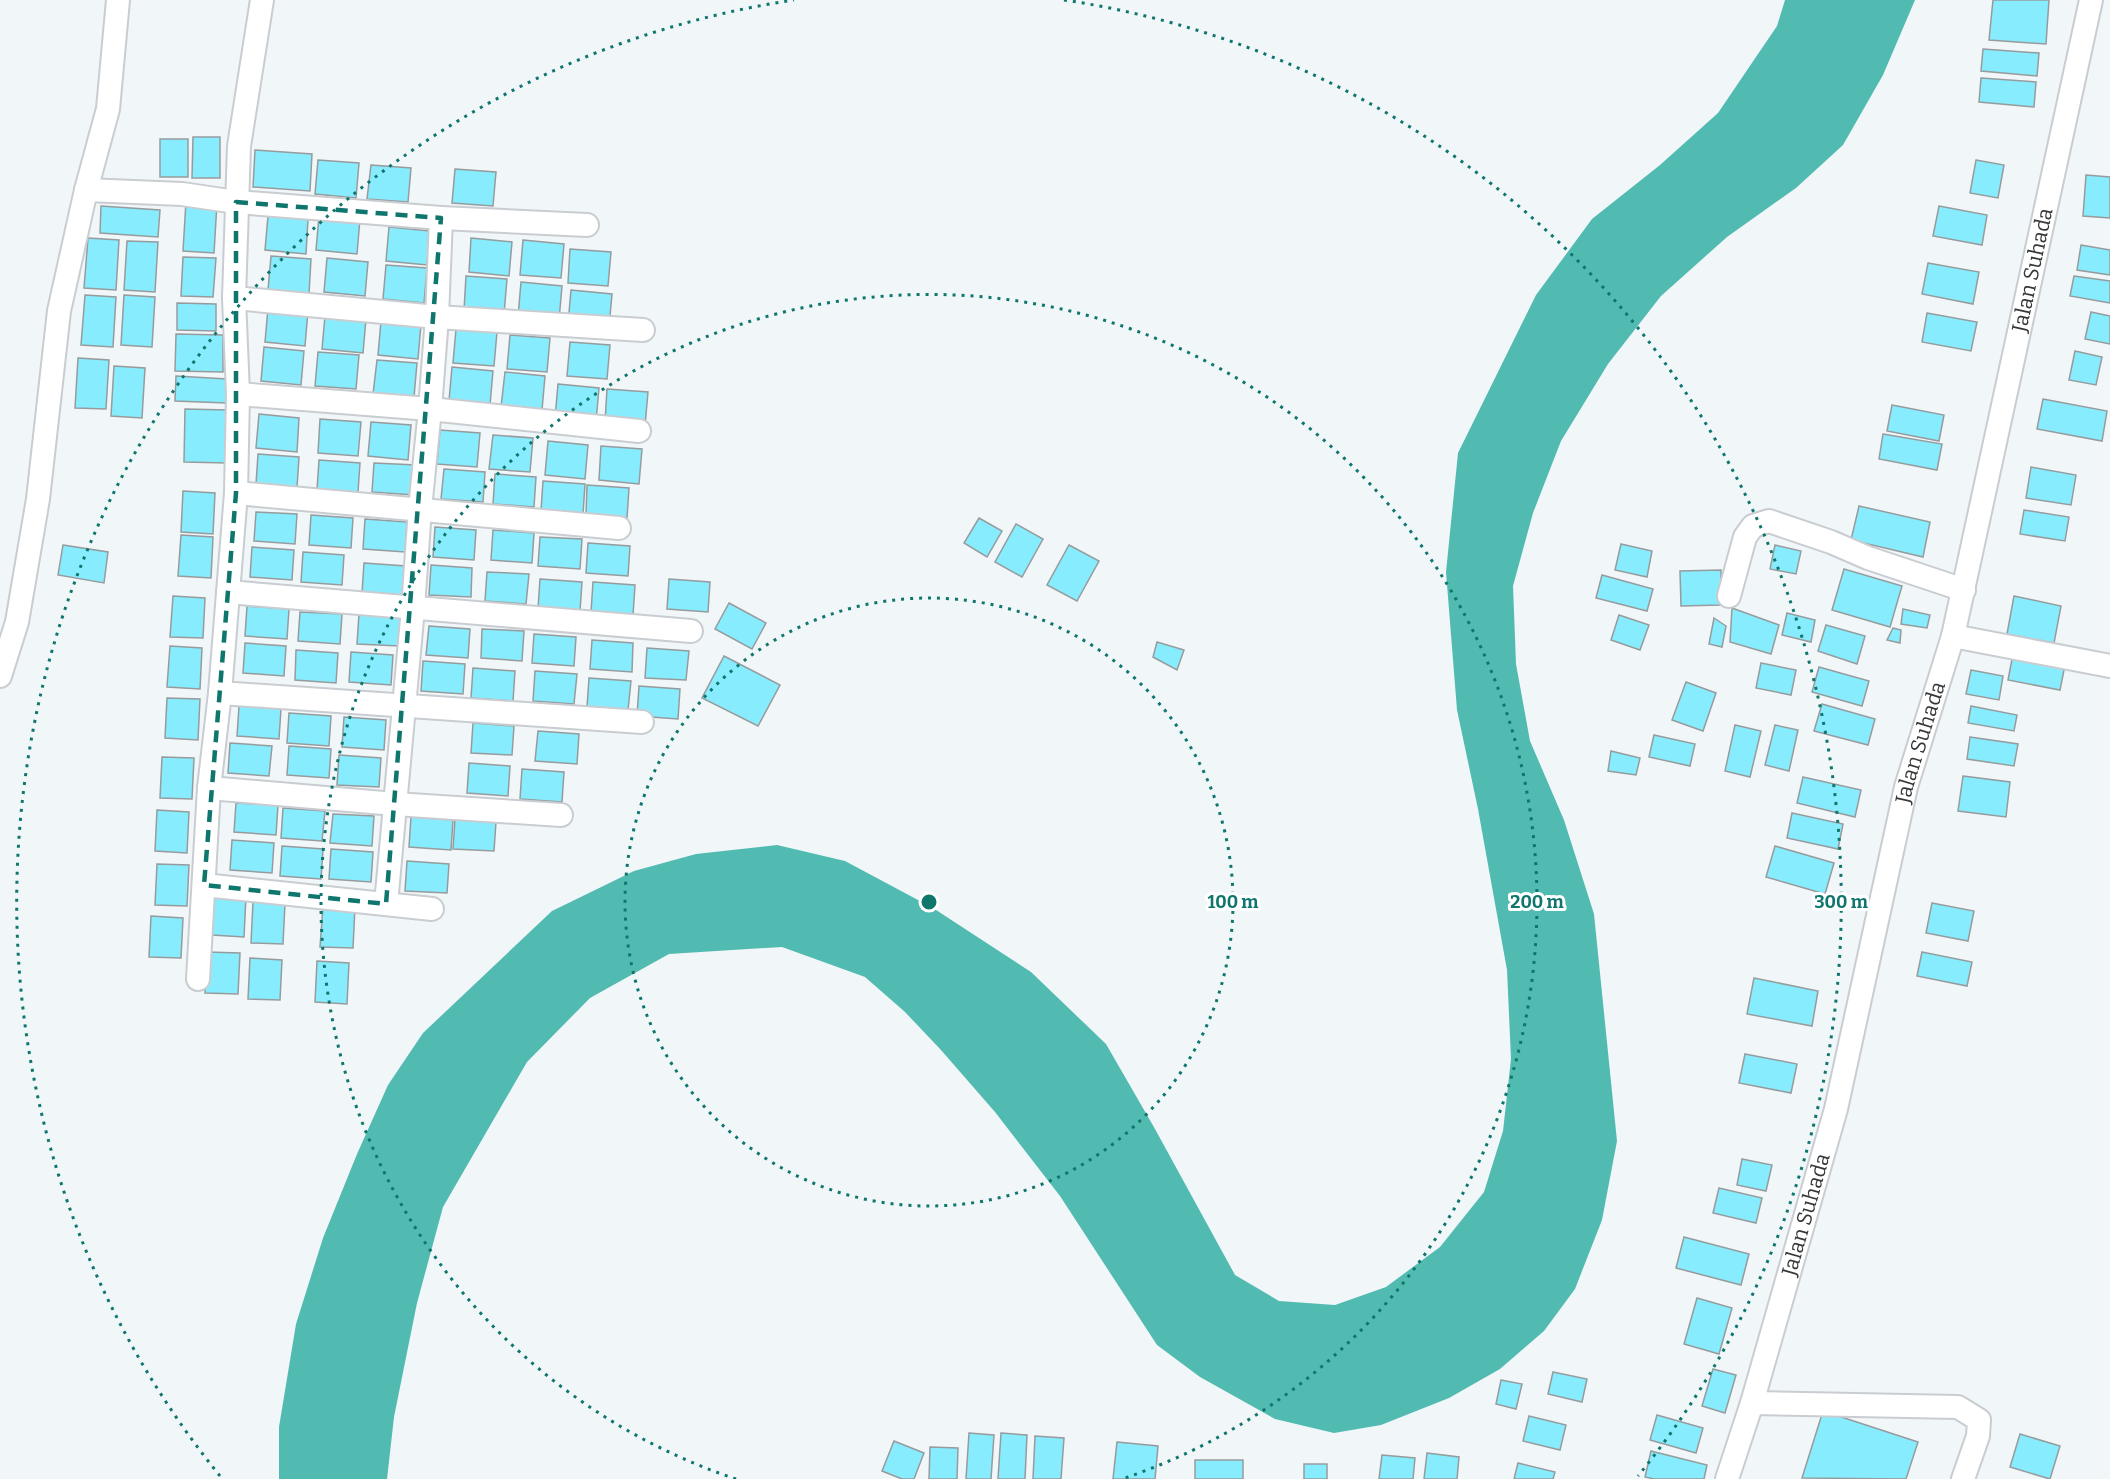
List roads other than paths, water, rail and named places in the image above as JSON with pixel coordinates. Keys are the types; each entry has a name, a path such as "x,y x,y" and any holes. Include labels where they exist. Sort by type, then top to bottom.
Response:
{"street":[{"path":"0,676 17,622 38,499 60,311 86,190 108,109 118,0"},
{"path":"198,979 209,788 220,693 236,493 238,394 234,298 239,146 262,0"},
{"name":"Jalan Suhada","path":"1727,1479 1752,1403 1836,1109 1906,787 1953,636 2091,0"},
{"path":"86,190 182,194 236,202 441,218 587,225"},
{"path":"386,904 430,409 441,218"},
{"path":"234,298 437,317 643,330"},
{"path":"238,394 430,409 639,431"},
{"path":"236,493 619,528"},
{"path":"1729,596 1745,537 1753,526 1769,521 1831,542 1868,558 1964,590"},
{"path":"228,592 691,631"},
{"path":"1953,636 2110,666"},
{"path":"220,693 642,722"},
{"path":"209,788 561,815"},
{"path":"204,885 432,909"},
{"path":"1752,1403 1958,1407 1979,1420 1978,1436 1963,1479"}]}
